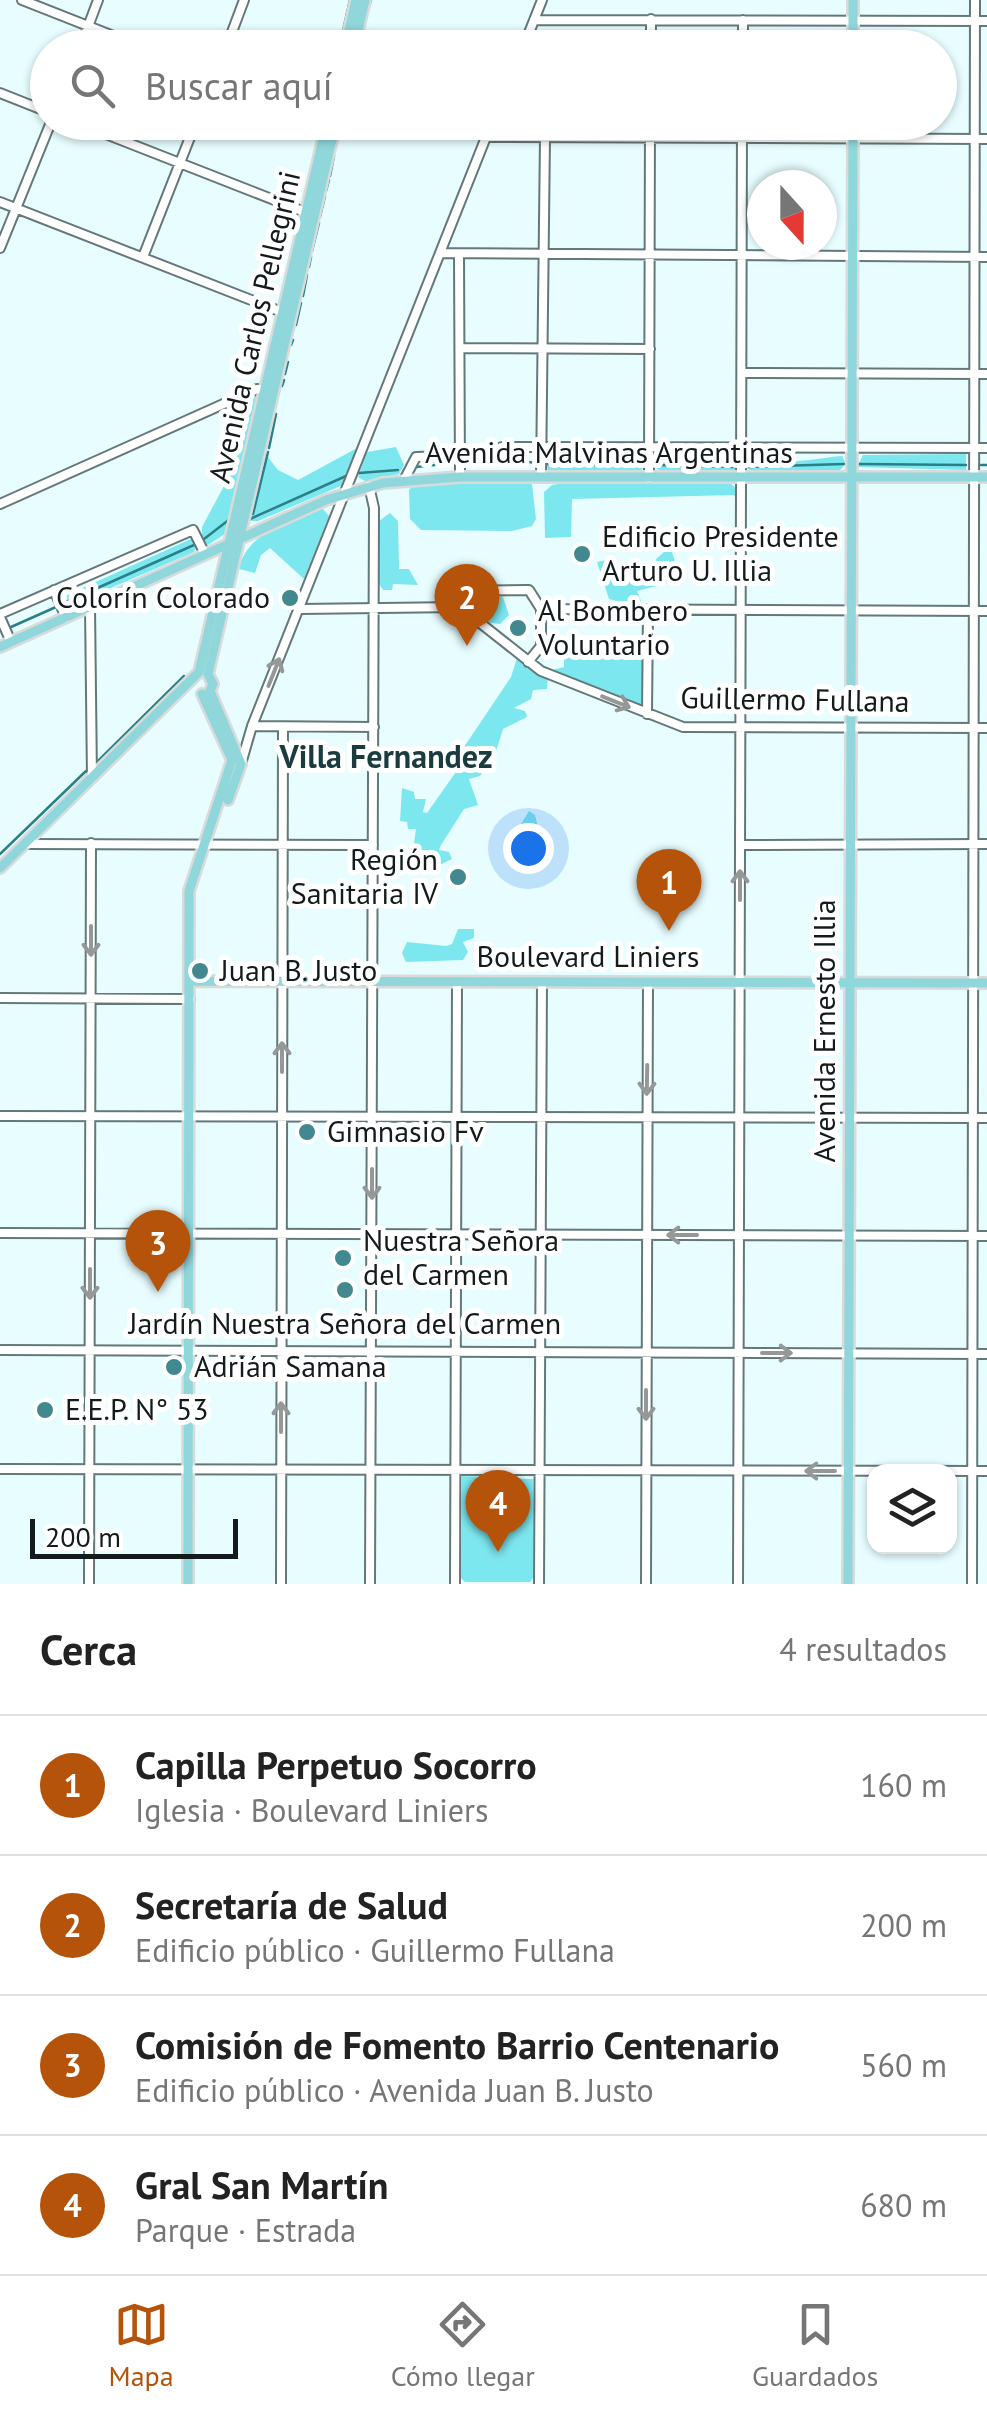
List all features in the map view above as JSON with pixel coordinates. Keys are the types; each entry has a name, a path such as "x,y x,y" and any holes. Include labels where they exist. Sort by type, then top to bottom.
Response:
{"main road":[{"path":"349,30 356,0"},
{"path":"358,30 365,0"},
{"path":"853,30 854,0"},
{"name":"Avenida Carlos Pellegrini","path":"204,673 241,538 324,140"},
{"name":"Avenida Carlos Pellegrini","path":"310,214 331,140"},
{"name":"Avenida Ernesto Illia","path":"848,1584 853,140"},
{"name":"Avenida Carlos Pellegrini","path":"204,673 230,543 270,391"},
{"name":"Avenida Malvinas Argentinas","path":"0,648 241,538 369,486 460,477 987,477"},
{"path":"0,868 180,694 213,684 204,673"},
{"path":"188,1584 190,981 194,892 230,776 231,753 199,690 204,673"},
{"path":"199,690 242,764 209,844"},
{"name":"Boulevard Liniers","path":"190,981 987,983"}],"street":[{"path":"22,0 98,30"},
{"path":"87,30 98,0"},
{"path":"233,30 244,0"},
{"path":"530,30 542,0"},
{"path":"972,1584 970,844 976,0"},
{"path":"651,19 651,30"},
{"path":"534,20 987,21"},
{"path":"743,20 743,30"},
{"path":"0,93 30,105"},
{"path":"957,138 987,139"},
{"path":"0,248 44,140"},
{"path":"122,140 310,214"},
{"path":"143,256 189,140"},
{"path":"242,764 252,726 485,140"},
{"path":"541,478 545,140"},
{"path":"649,478 650,140"},
{"path":"738,1584 742,140"},
{"path":"0,202 287,314"},
{"path":"440,253 987,257"},
{"path":"459,255 460,477"},
{"path":"460,348 650,350"},
{"path":"742,373 987,374"},
{"path":"0,504 252,391 270,391"},
{"path":"404,480 416,457 481,455 502,447 987,448"},
{"path":"369,486 374,508 370,1584"},
{"path":"11,642 0,616 54,590 194,530 205,554"},
{"path":"54,590 66,618"},
{"path":"300,608 454,607 454,591 529,590 541,609 541,646 528,662"},
{"path":"90,607 92,782"},
{"name":"Guillermo Fullana","path":"454,607 460,607 552,677 682,727 987,728"},
{"path":"541,609 987,610"},
{"path":"647,714 648,609"},
{"path":"252,726 374,727"},
{"path":"281,1584 283,726"},
{"path":"27,844 373,845"},
{"path":"89,1584 91,844"},
{"path":"740,845 987,844"},
{"path":"455,1584 456,982"},
{"path":"539,1584 542,982"},
{"path":"646,1584 648,982"},
{"path":"0,998 190,999"},
{"path":"0,1116 987,1118"},
{"path":"0,1233 987,1236"},
{"path":"0,1350 987,1354"},
{"path":"0,1469 987,1471"}],"shaded area":[{"path":"257,395 228,532 208,545 202,539 202,527 224,486 243,400"},
{"path":"361,446 343,485 250,521 264,452 278,470 298,480"},
{"path":"396,447 404,465 399,474 365,481 358,477 367,452"},
{"path":"730,451 739,456 735,471 660,471 653,466 659,458 712,462"},
{"path":"966,454 966,470 857,467 863,455"},
{"path":"751,456 785,462 842,456 846,464 839,471 749,471 746,459"},
{"path":"552,457 634,458 643,460 645,466 640,471 548,471 546,461"},
{"path":"414,484 532,484 536,519 532,526 512,531 421,530 410,519 409,490"},
{"path":"731,484 736,488 737,500 734,495 572,499 571,537 545,538 544,492 552,485"},
{"path":"322,508 329,516 304,579 270,548 261,555 255,573 239,569 243,556 260,537"},
{"path":"390,513 398,521 399,569 409,569 418,585 393,584 392,590 383,590 379,584 379,521"},
{"path":"193,538 197,545 194,552 67,607 67,595"},
{"path":"664,552 672,552 676,565 672,582 637,591 641,601 635,606 609,599 597,562 607,560 612,570 624,561 644,573 657,570 656,559"},
{"path":"467,595 503,597 509,615 500,624 485,622 463,604"},
{"path":"592,650 597,657 644,657 641,706 548,671 564,667 564,657"},
{"path":"517,658 537,675 548,677 547,689 533,690 531,699 514,708 525,711 527,717 503,729 496,751 480,776 469,779 478,805 464,809 441,845 439,850 449,852 452,859 435,867 431,865 434,856 420,855 414,844 416,829 408,829 407,822 400,821 402,788 414,792 415,799 426,799 423,812 427,813 458,769 446,759 445,752 462,750 511,677"},
{"path":"529,811 535,815 543,848 510,865 505,850"},
{"path":"458,929 474,929 474,938 463,942 468,952 463,960 406,962 402,953 407,942 446,946 452,944"},
{"path":"462,1476 533,1479 534,1577 530,1582 465,1582 461,1578"}],"waterway":[{"path":"343,30 350,0"},
{"path":"364,22 371,0"},
{"path":"330,176 334,156"},
{"path":"326,191 329,180"},
{"path":"320,217 325,196"},
{"path":"312,251 319,223"},
{"path":"309,267 311,257"},
{"path":"303,296 307,275"},
{"path":"279,307 285,281"},
{"path":"296,325 301,303"},
{"path":"272,340 277,317"},
{"path":"291,345 293,340"},
{"path":"267,359 270,346"},
{"path":"285,374 288,362"},
{"path":"282,386 284,380"},
{"path":"269,448 276,414"},
{"path":"253,514 268,452"},
{"path":"498,458 536,463"},
{"path":"204,539 230,519 243,462"},
{"path":"416,467 453,463"},
{"path":"546,464 643,465"},
{"path":"748,467 844,464"},
{"path":"859,464 966,465"},
{"path":"654,465 737,467"},
{"path":"981,465 987,465"},
{"path":"359,473 398,470"},
{"path":"250,519 346,476"},
{"path":"66,602 194,545"},
{"path":"11,627 56,607"},
{"path":"97,762 184,676"},
{"path":"0,854 86,771"}],"place":[{"name":"Edificio Presidente Arturo U. Illia","path":"582,554"},
{"name":"Colorín Colorado","path":"290,598"},
{"name":"Al Bombero Voluntario","path":"518,628"},
{"name":"Secretaría de Salud","path":"467,646"},
{"name":"Región Sanitaria IV","path":"458,877"},
{"name":"Capilla Perpetuo Socorro","path":"669,931"},
{"name":"Juan B. Justo","path":"200,971"},
{"name":"Gimnasio Fv","path":"307,1132"},
{"name":"Nuestra Señora del Carmen","path":"343,1258"},
{"name":"Jardín Nuestra Señora del Carmen","path":"345,1290"},
{"name":"Comisión de Fomento Barrio Centenario","path":"158,1292"},
{"name":"Adrián Samana","path":"174,1367"},
{"name":"E.E.P. N° 53","path":"45,1410"},
{"name":"Gral San Martín","path":"498,1552"}],"district":[{"name":"Villa Fernandez","path":"386,757"}]}
